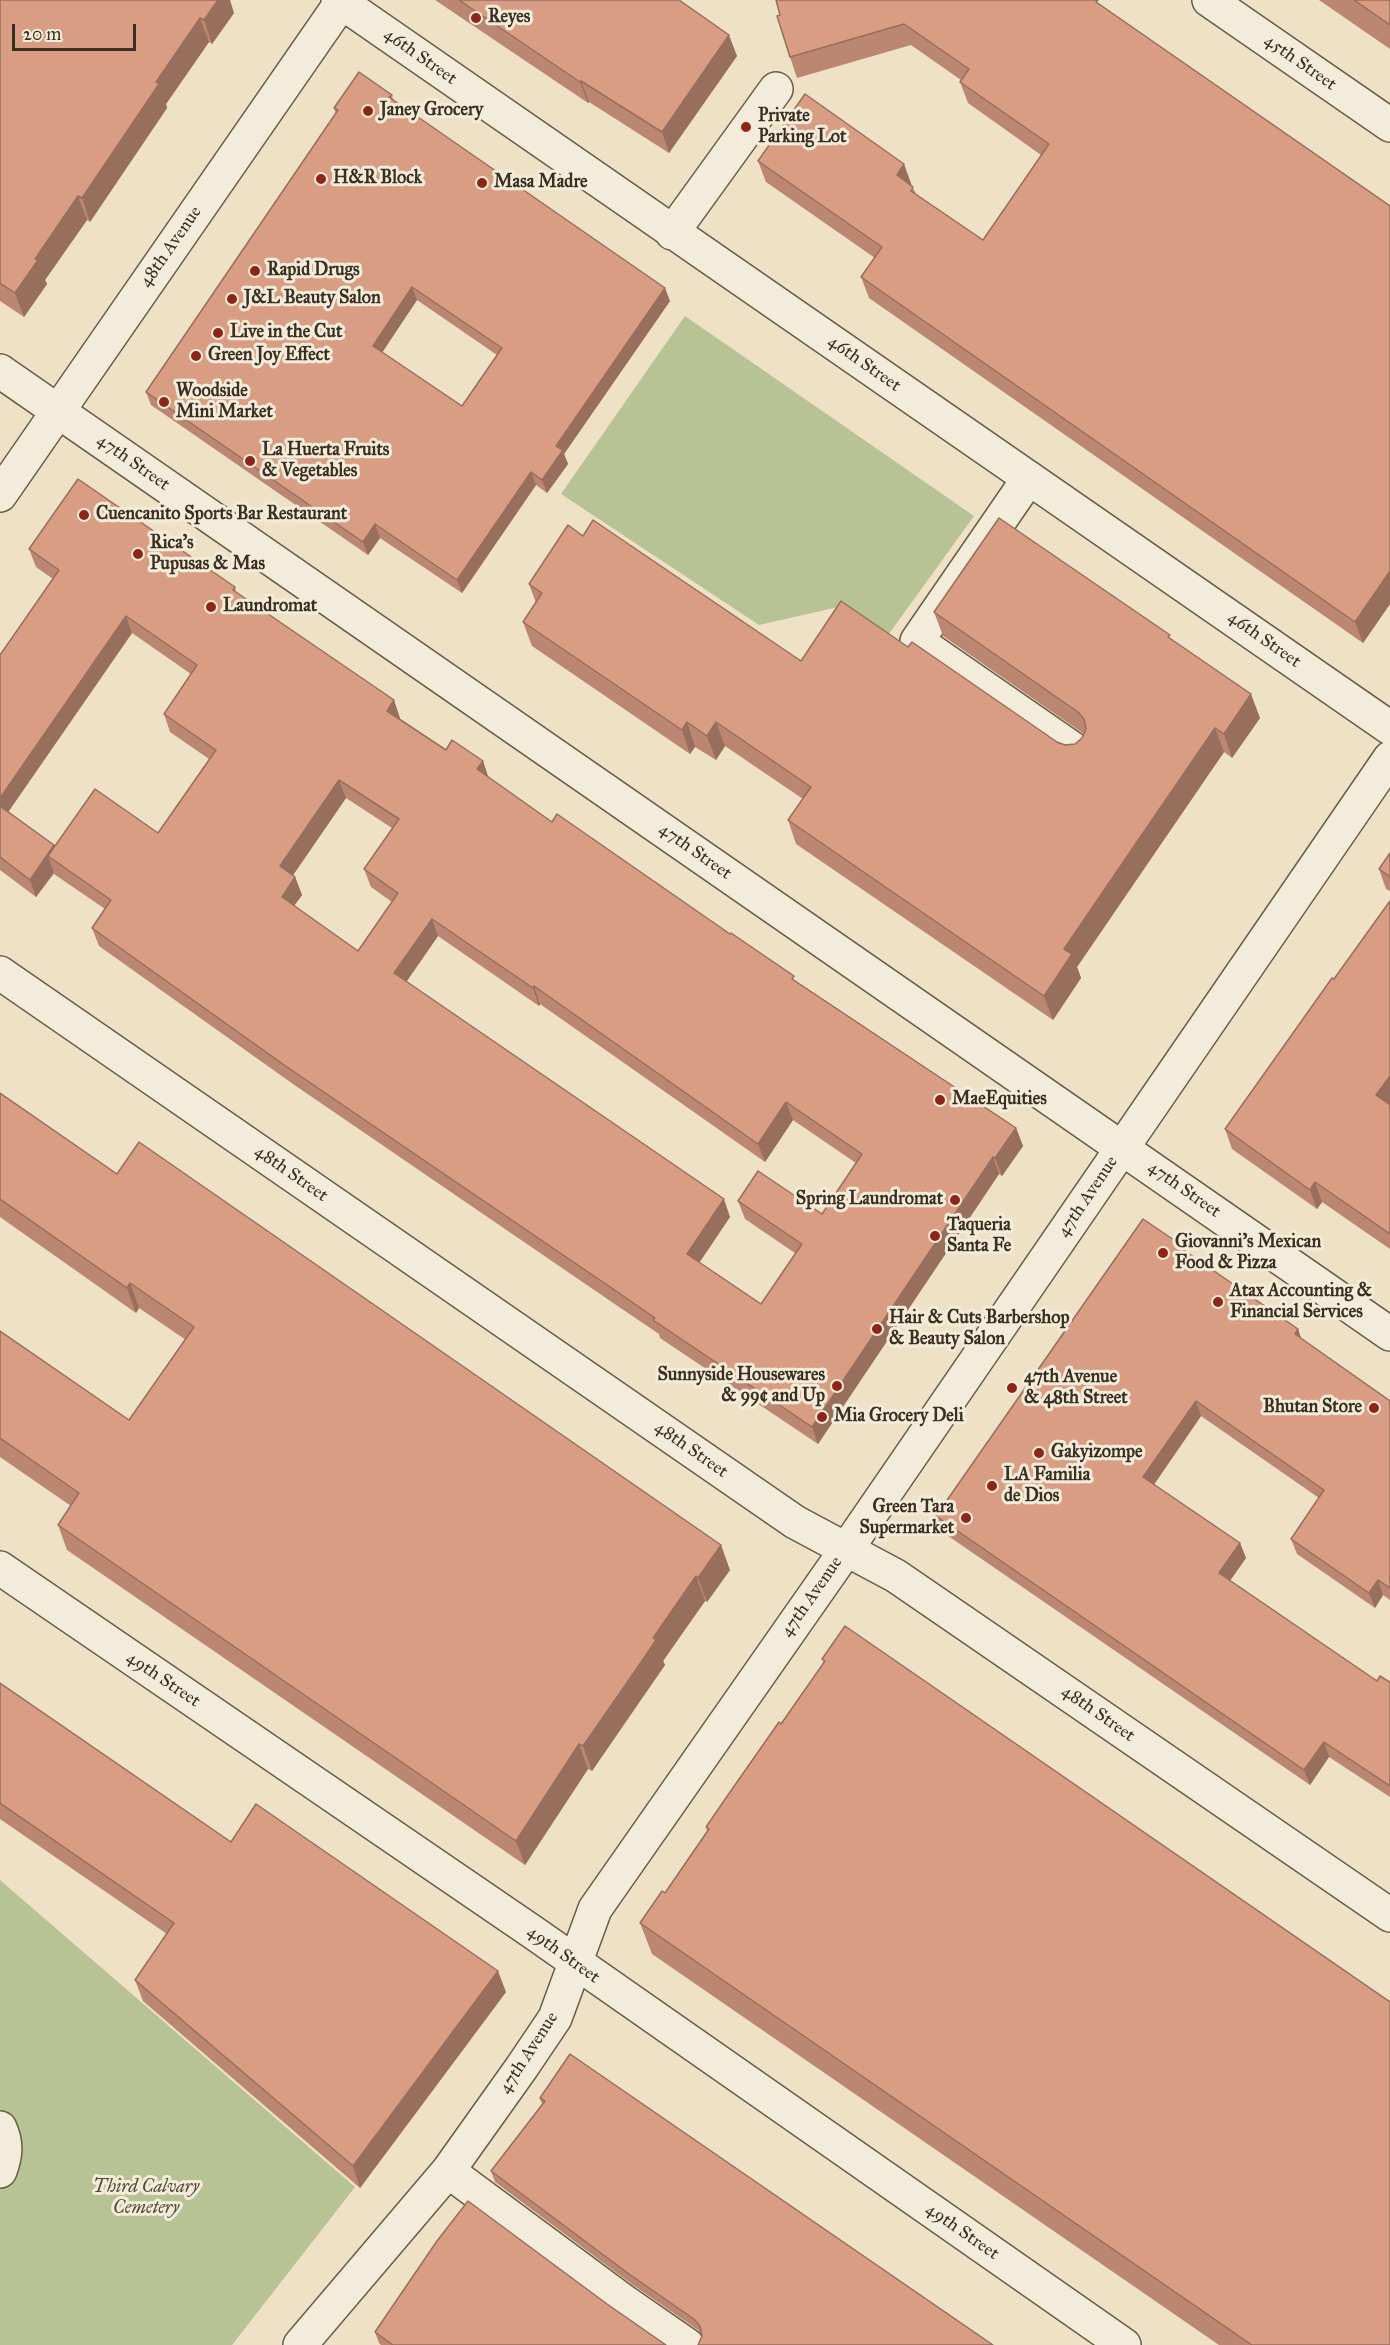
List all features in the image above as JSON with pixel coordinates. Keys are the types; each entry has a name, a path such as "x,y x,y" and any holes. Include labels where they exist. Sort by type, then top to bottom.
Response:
{"street":[{"name":"45th Street","path":"1209,0 1390,125"},
{"name":"46th Street","path":"341,1 672,233 1390,728"},
{"name":"48th Avenue","path":"0,495 341,1"},
{"path":"672,233 776,89"},
{"name":"47th Street","path":"0,371 1390,1334"},
{"path":"1029,478 917,641 1076,751"},
{"name":"47th Avenue","path":"300,2345 448,2171 522,2067 555,2018 595,1909 846,1550 1390,758"},
{"name":"48th Street","path":"0,973 795,1522 912,1586 1390,1915"},
{"name":"49th Street","path":"0,1568 575,1963 1124,2345"},
{"path":"0,2128 6,2144 0,2171"},
{"path":"448,2171 622,2300 687,2345"}],"green space":[{"path":"685,316 974,516 886,638 838,607 759,625 561,494"},
{"name":"Third Calvary Cemetery","path":"0,1880 355,2187 232,2345 0,2345"}],"building":[{"path":"0,0 218,0 204,20 200,18 156,82 159,84 82,198 78,196 15,293 0,283"},
{"path":"459,0 679,0 729,35 662,132 580,82"},
{"path":"776,0 1098,0 1096,2 1390,206 1390,571 1355,622 861,277 882,247 758,161 805,94 904,164 897,175 913,187 911,191 983,240 1049,144 960,82 969,69 904,24 790,57 777,16 780,15"},
{"path":"1354,0 1390,0 1390,25"},
{"path":"359,72 392,95 389,97 665,288 556,446 563,450 542,480 531,472 457,580 375,524 363,542 146,392 338,110 334,108","holes":["412,287 502,348 462,406 373,346"]},
{"path":"78,479 235,587 233,590 394,700 387,711 446,750 452,740 483,761 477,769 552,822 557,814 794,976 792,979 1016,1128 995,1158 993,1157 812,1427 287,1067 92,928 111,900 48,856 95,789 158,833 216,750 164,714 197,665 126,616 0,798 0,655 59,570 29,549","holes":["339,780 399,819 364,869 398,893 358,951 282,897 295,877 280,866","432,919 533,988 534,986 758,1144 786,1102 862,1154 822,1214 758,1171 738,1201 802,1244 761,1304 687,1254 724,1199 394,973"]},
{"path":"999,518 1170,635 1168,637 1251,694 1224,734 1215,728 1143,833 1064,949 1072,954 1044,996 788,820 811,787 716,722 707,736 687,722 682,730 523,622 542,593 529,584 568,525 583,536 593,520 801,661 841,601 908,647 912,642 1057,742 1065,745 1075,744 1082,738 1086,729 1084,719 1078,712 934,612"},
{"path":"0,806 54,845 30,880 0,857"},
{"path":"1390,853 1390,877 1379,869"},
{"path":"1390,901 1390,1076 1376,1095 1390,1105 1390,1234 1315,1182 1310,1190 1225,1129 1332,978 1334,979"},
{"path":"0,1093 117,1174 139,1142 721,1545 698,1578 696,1576 653,1638 656,1640 583,1746 579,1744 516,1841 58,1525 79,1493 0,1438 0,1331 129,1420 194,1327 130,1283 127,1288 0,1199"},
{"path":"1143,1219 1298,1329 1295,1334 1390,1401 1390,1588 1378,1580 1369,1593 1291,1539 1324,1490 1196,1401 1143,1477 1240,1543 1219,1573 1377,1681 1380,1676 1390,1682 1390,1786 1324,1742 1304,1770 936,1516"},
{"path":"845,1626 1390,2002 1390,2345 1252,2345 640,1923 662,1891 665,1893 709,1829 706,1827 728,1795 825,1661 822,1659"},
{"path":"0,1683 231,1842 256,1804 498,1971 353,2166 135,1980 174,1923 0,1803"},
{"path":"570,2054 993,2345 698,2345 702,2336 700,2326 694,2319 629,2274 491,2171 545,2101 540,2098"},
{"path":"468,2201 666,2345 393,2345 375,2332 437,2241"}],"place":[{"name":"Reyes","path":"476,18"},
{"name":"Janey Grocery","path":"368,111"},
{"name":"Private Parking Lot","path":"746,127"},
{"name":"H&R Block","path":"321,179"},
{"name":"Masa Madre","path":"482,183"},
{"name":"Rapid Drugs","path":"255,271"},
{"name":"J&L Beauty Salon","path":"232,299"},
{"name":"Live in the Cut","path":"218,333"},
{"name":"Green Joy Effect","path":"196,356"},
{"name":"Woodside Mini Market","path":"164,402"},
{"name":"La Huerta Fruits & Vegetables","path":"250,461"},
{"name":"Cuencanito Sports Bar Restaurant","path":"84,515"},
{"name":"Rica's Pupusas & Mas","path":"138,554"},
{"name":"Laundromat","path":"211,607"},
{"name":"MaeEquities","path":"940,1100"},
{"name":"Spring Laundromat","path":"955,1200"},
{"name":"Taqueria Santa Fe","path":"935,1236"},
{"name":"Giovanni's Mexican Food & Pizza","path":"1163,1253"},
{"name":"Atax Accounting & Financial Services","path":"1218,1302"},
{"name":"Hair & Cuts Barbershop & Beauty Salon","path":"877,1329"},
{"name":"Sunnyside Housewares & 99¢ and Up","path":"837,1386"},
{"name":"47th Avenue & 48th Street","path":"1012,1388"},
{"name":"Bhutan Store","path":"1374,1408"},
{"name":"Mia Grocery Deli","path":"822,1417"},
{"name":"Gakyizompe","path":"1039,1453"},
{"name":"LA Familia de Dios","path":"992,1486"},
{"name":"Green Tara Supermarket","path":"966,1518"}]}
